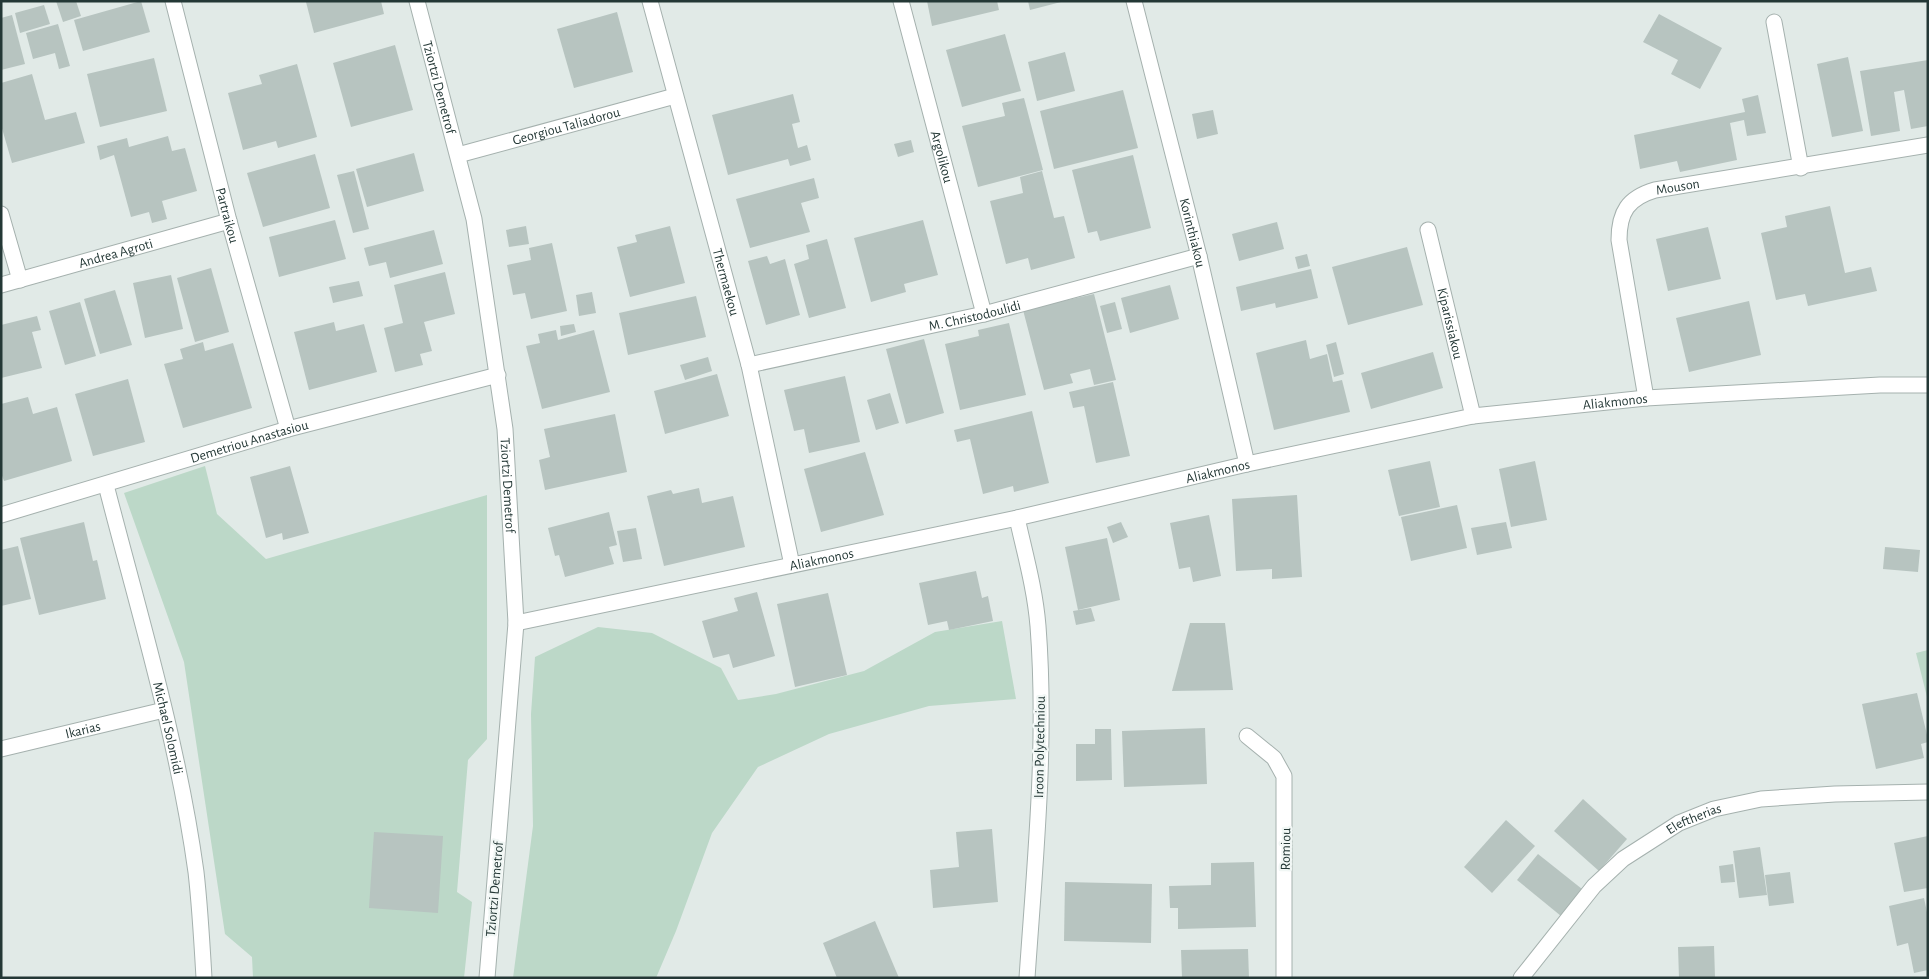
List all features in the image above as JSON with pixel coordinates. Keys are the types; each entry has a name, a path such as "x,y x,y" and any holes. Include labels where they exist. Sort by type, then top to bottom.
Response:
{"street":[{"name":"Partraikou","path":"173,1 229,222 288,429"},
{"name":"Tziortzi Demetrof","path":"417,1 474,219 505,429 516,623 487,978"},
{"name":"Thermaekou","path":"650,1 749,365 792,565"},
{"name":"Argolikou","path":"901,1 984,314"},
{"name":"Korinthiakou","path":"1134,1 1198,256 1247,464"},
{"path":"1774,22 1801,168"},
{"name":"Georgiou Taliadorou","path":"458,155 675,96"},
{"name":"Mouson","path":"1646,398 1619,240 1619,222 1631,202 1640,194 1655,190 1801,168 1928,145"},
{"path":"1,214 20,280"},
{"name":"Andrea Agroti","path":"1,286 229,222"},
{"name":"Kiparissiakou","path":"1428,230 1473,416"},
{"name":"M. Christodoulidi","path":"749,365 984,314 1198,256"},
{"name":"Demetriou Anastasiou","path":"1,515 288,429 498,375"},
{"name":"Aliakmonos","path":"516,623 1017,518 1247,464 1473,416 1646,398 1880,385 1928,385"},
{"name":"Michael Solomidi","path":"106,485 164,710 188,823 196,874 204,978"},
{"name":"Iroon Polytechniou","path":"1017,518 1032,582 1038,626 1040,673 1037,839 1027,978"},
{"name":"Ikarias","path":"1,749 164,710"},
{"name":"Romiou","path":"1247,736 1274,758 1284,776 1284,978"},
{"name":"Eleftherias","path":"1524,977 1594,886 1623,859 1679,823 1714,809 1761,799 1835,794 1928,792"}],"green space":[{"path":"205,466 217,514 266,559 487,495 487,739 468,760 457,892 472,902 464,978 253,978 252,957 225,934 184,662 124,493"},
{"path":"1002,621 1016,699 929,706 829,734 758,767 712,833 676,931 656,978 513,978 533,826 531,714 535,657 598,627 652,633 721,668 738,700 776,694 864,671 935,632"},
{"path":"1928,650 1928,701 1916,653"}],"building":[{"path":"56,1 76,1 81,16 63,22"},
{"path":"141,1 150,32 83,51 74,20"},
{"path":"381,1 384,14 314,33 306,2"},
{"path":"927,1 997,1 999,10 932,26"},
{"path":"1028,1 1061,1 1061,2 1030,10"},
{"path":"44,5 50,24 20,33 15,13"},
{"path":"617,12 633,72 574,88 557,29"},
{"path":"1659,14 1722,48 1700,89 1671,74 1678,60 1643,42"},
{"path":"12,15 25,64 1,70 1,18"},
{"path":"58,24 70,66 59,69 55,53 33,59 26,33"},
{"path":"1005,34 1021,91 962,107 946,50"},
{"path":"395,45 413,110 351,127 333,63"},
{"path":"1065,52 1075,91 1037,101 1028,62"},
{"path":"1848,57 1863,131 1832,137 1817,64"},
{"path":"154,58 167,111 100,127 87,74"},
{"path":"1928,60 1928,126 1911,129 1904,90 1894,92 1900,131 1871,136 1860,71"},
{"path":"297,64 317,137 278,148 276,141 243,150 228,93 262,84 259,75"},
{"path":"32,74 45,120 76,112 85,143 12,163 1,125 1,83"},
{"path":"1123,90 1138,148 1054,169 1040,111"},
{"path":"793,94 800,122 792,124 798,148 807,145 811,160 790,166 788,159 728,175 712,115"},
{"path":"1758,95 1766,133 1747,136 1744,120 1730,123 1737,160 1680,172 1677,161 1640,169 1634,135 1745,112 1742,99"},
{"path":"1024,98 1043,170 978,187 962,126 1005,116 1002,103"},
{"path":"1213,110 1218,134 1197,139 1192,114"},
{"path":"168,136 172,151 185,148 197,191 162,201 167,219 152,223 149,212 131,217 114,155 100,160 97,146 127,138 129,147"},
{"path":"911,140 914,152 898,157 894,144"},
{"path":"414,153 424,191 367,207 356,169"},
{"path":"315,154 330,208 263,227 247,173"},
{"path":"1133,155 1151,228 1100,241 1097,231 1088,233 1072,170"},
{"path":"354,171 369,229 353,233 337,175"},
{"path":"1042,171 1054,218 1064,216 1075,258 1031,270 1028,258 1006,264 990,201 1023,193 1020,177"},
{"path":"814,178 819,198 801,203 810,232 750,248 736,199"},
{"path":"1830,206 1845,273 1871,267 1877,291 1808,306 1805,294 1776,300 1761,233 1787,227 1785,216"},
{"path":"335,220 346,259 279,277 269,237"},
{"path":"923,220 938,275 904,284 906,292 871,302 854,238"},
{"path":"1277,222 1284,249 1239,261 1232,234"},
{"path":"526,226 529,244 509,247 506,230"},
{"path":"670,226 685,283 630,297 617,247 637,242 635,235"},
{"path":"1708,227 1721,279 1668,291 1656,239"},
{"path":"434,230 443,264 390,278 386,262 369,266 364,248"},
{"path":"827,239 846,308 809,318 794,264 809,259 806,245"},
{"path":"552,243 567,311 531,319 525,293 513,295 507,265 531,260 529,248"},
{"path":"1407,247 1423,305 1348,325 1332,267"},
{"path":"1307,254 1310,266 1298,269 1295,257"},
{"path":"767,256 770,264 785,259 800,315 766,325 748,261"},
{"path":"211,268 229,332 195,342 177,278"},
{"path":"1311,269 1318,298 1276,308 1275,303 1241,311 1236,287"},
{"path":"445,272 455,314 424,322 432,351 420,354 423,365 395,372 384,328 403,323 394,285"},
{"path":"171,275 183,329 145,338 133,283"},
{"path":"359,281 363,296 333,303 329,287"},
{"path":"1170,285 1179,319 1130,333 1121,298"},
{"path":"115,290 132,345 100,354 84,299"},
{"path":"592,292 596,313 579,316 576,295"},
{"path":"1094,294 1116,380 1094,385 1090,369 1070,374 1073,383 1044,390 1023,310"},
{"path":"696,296 706,337 628,355 619,313"},
{"path":"1749,301 1761,355 1689,372 1676,318"},
{"path":"80,302 96,356 65,365 49,311"},
{"path":"1115,302 1122,329 1107,333 1100,306"},
{"path":"37,316 41,330 32,332 42,368 1,378 1,325"},
{"path":"334,322 336,331 364,324 377,372 309,390 294,332"},
{"path":"1009,323 1026,395 960,410 945,344 979,336 978,330"},
{"path":"574,324 576,332 561,336 560,326"},
{"path":"556,330 558,340 594,330 610,392 542,409 526,346 540,343 538,334"},
{"path":"924,339 944,413 906,424 886,349"},
{"path":"1306,340 1310,359 1327,354 1333,382 1342,380 1350,412 1274,430 1256,353"},
{"path":"203,342 205,351 233,343 252,408 183,428 164,364 183,359 180,349"},
{"path":"1336,342 1344,374 1334,377 1326,345"},
{"path":"1433,352 1443,388 1371,409 1361,373"},
{"path":"708,357 712,371 685,380 680,365"},
{"path":"717,374 729,416 665,434 654,391"},
{"path":"845,376 860,442 809,453 804,429 794,431 784,390"},
{"path":"128,379 145,442 93,456 75,394"},
{"path":"1113,382 1130,456 1096,463 1084,406 1073,408 1069,392"},
{"path":"890,393 899,423 876,430 867,400"},
{"path":"28,397 33,414 57,407 72,461 4,481 1,473 1,404"},
{"path":"1032,411 1049,483 1014,492 1013,486 983,494 970,439 957,442 954,430"},
{"path":"615,414 627,472 545,490 539,460 550,457 544,429"},
{"path":"865,452 884,515 821,532 804,469"},
{"path":"1430,461 1440,507 1399,516 1388,470"},
{"path":"1535,461 1547,520 1511,527 1499,469"},
{"path":"290,466 309,533 283,540 282,533 266,538 250,477"},
{"path":"699,488 702,503 733,496 745,547 664,566 647,496 671,490 673,494"},
{"path":"1297,495 1302,577 1272,579 1272,569 1236,571 1232,499"},
{"path":"1457,505 1467,548 1411,561 1401,517"},
{"path":"609,512 617,545 609,547 614,564 565,577 559,555 555,556 548,528"},
{"path":"1209,515 1221,576 1193,582 1190,567 1179,569 1170,523"},
{"path":"84,522 93,561 97,560 106,599 39,615 20,538"},
{"path":"1121,522 1128,537 1113,543 1107,527"},
{"path":"1506,522 1512,548 1477,555 1471,528"},
{"path":"636,528 642,559 623,562 617,531"},
{"path":"1107,538 1120,600 1078,610 1065,547"},
{"path":"18,546 31,599 1,606 1,550"},
{"path":"1885,547 1920,550 1918,572 1883,569"},
{"path":"976,571 982,598 988,596 993,621 949,630 947,621 928,625 919,583"},
{"path":"757,592 775,656 733,668 729,654 713,658 702,621 738,611 734,598"},
{"path":"828,593 847,675 795,687 777,604"},
{"path":"1091,608 1095,621 1076,625 1073,611"},
{"path":"1190,623 1225,623 1233,690 1172,691"},
{"path":"1917,693 1928,739 1928,742 1921,744 1924,758 1876,769 1862,704"},
{"path":"1205,728 1207,784 1124,787 1122,731"},
{"path":"1095,729 1111,729 1112,780 1076,781 1076,744 1095,744"},
{"path":"1583,799 1627,839 1599,871 1554,831"},
{"path":"1506,820 1535,846 1492,893 1464,867"},
{"path":"992,829 998,902 933,908 930,870 959,867 956,832"},
{"path":"374,832 443,836 438,913 369,908"},
{"path":"1928,836 1928,888 1904,892 1894,843"},
{"path":"1760,847 1767,895 1739,898 1733,851"},
{"path":"1538,854 1582,889 1561,916 1517,880"},
{"path":"1254,862 1256,927 1178,929 1178,908 1170,908 1169,886 1211,885 1211,863"},
{"path":"1733,864 1735,882 1721,883 1719,866"},
{"path":"1790,872 1794,903 1769,906 1765,875"},
{"path":"1065,882 1152,884 1151,943 1064,941"},
{"path":"1924,898 1928,917 1928,970 1914,973 1908,943 1897,946 1889,906"},
{"path":"875,921 899,978 837,978 823,943"},
{"path":"1714,946 1715,978 1679,978 1678,947"},
{"path":"1248,949 1249,978 1182,978 1181,950"}]}
